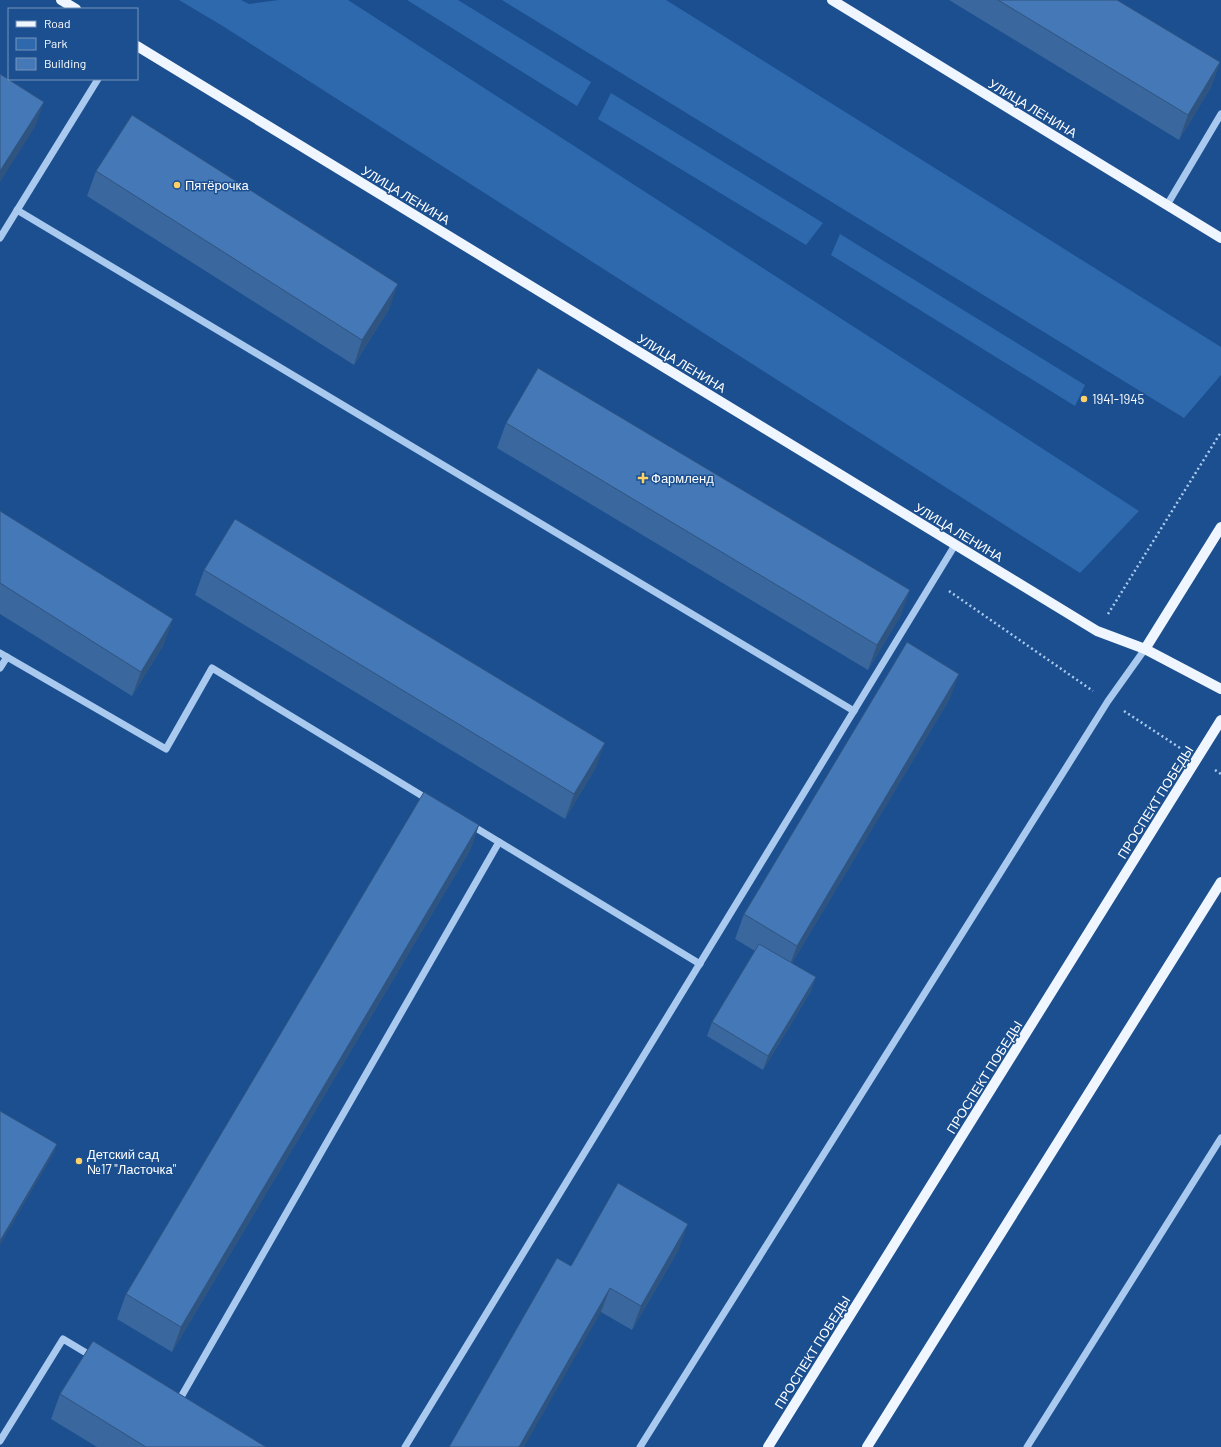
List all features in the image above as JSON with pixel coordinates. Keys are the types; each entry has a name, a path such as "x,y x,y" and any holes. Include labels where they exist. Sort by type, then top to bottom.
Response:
{"main road":[{"path":"61,0 74,8"},
{"name":"УЛИЦА ЛЕНИНА","path":"832,0 1221,238"},
{"name":"УЛИЦА ЛЕНИНА","path":"138,47 1097,631 1144,649 1221,689"},
{"path":"1144,649 1221,527"},
{"name":"ПРОСПЕКТ ПОБЕДЫ","path":"768,1447 1221,720"},
{"path":"867,1447 1221,882"}],"street":[{"path":"0,238 97,80"},
{"path":"1167,205 1221,114"},
{"path":"17,210 854,711"},
{"path":"405,1447 955,545"},
{"path":"640,1447 1108,701 1144,649"},
{"path":"0,653 166,749 212,668 439,805"},
{"path":"0,668 7,657"},
{"path":"465,822 700,964"},
{"path":"170,1402 180,1407 499,842"},
{"path":"1027,1447 1221,1138"},
{"path":"0,1441 63,1339 103,1363"}],"path":[{"path":"1097,631 1221,432"},
{"path":"933,581 1108,701 1221,774"}],"green space":[{"path":"179,0 241,0 249,4 279,0 348,0 1139,511 1080,573 221,25"},
{"path":"407,0 458,0 591,82 577,106"},
{"path":"502,0 666,0 1221,347 1221,375 1184,418"},
{"path":"611,93 823,223 806,245 598,119"},
{"path":"840,234 1085,385 1075,406 831,255"}],"building":[{"path":"998,0 1117,0 1220,62 1188,115"},
{"path":"0,74 44,102 0,171"},
{"path":"132,115 398,284 362,340 96,171"},
{"path":"538,368 910,590 877,645 506,423"},
{"path":"0,511 173,619 141,672 0,583"},
{"path":"235,519 605,743 574,794 204,570"},
{"path":"907,642 959,674 797,946 744,914"},
{"path":"424,792 479,825 181,1327 126,1294"},
{"path":"759,944 816,977 768,1056 712,1022"},
{"path":"0,1111 57,1144 0,1241"},
{"path":"618,1183 688,1224 641,1306 610,1288 519,1447 449,1447 557,1258 571,1266"},
{"path":"93,1341 266,1447 146,1447 60,1394"}],"place":[{"name":"Пятёрочка","path":"177,185"},
{"name":"1941-1945","path":"1084,399"},
{"name":"Фармленд","path":"643,478"},
{"name":"Детский сад №17 \"Ласточка\"","path":"79,1161"}]}
